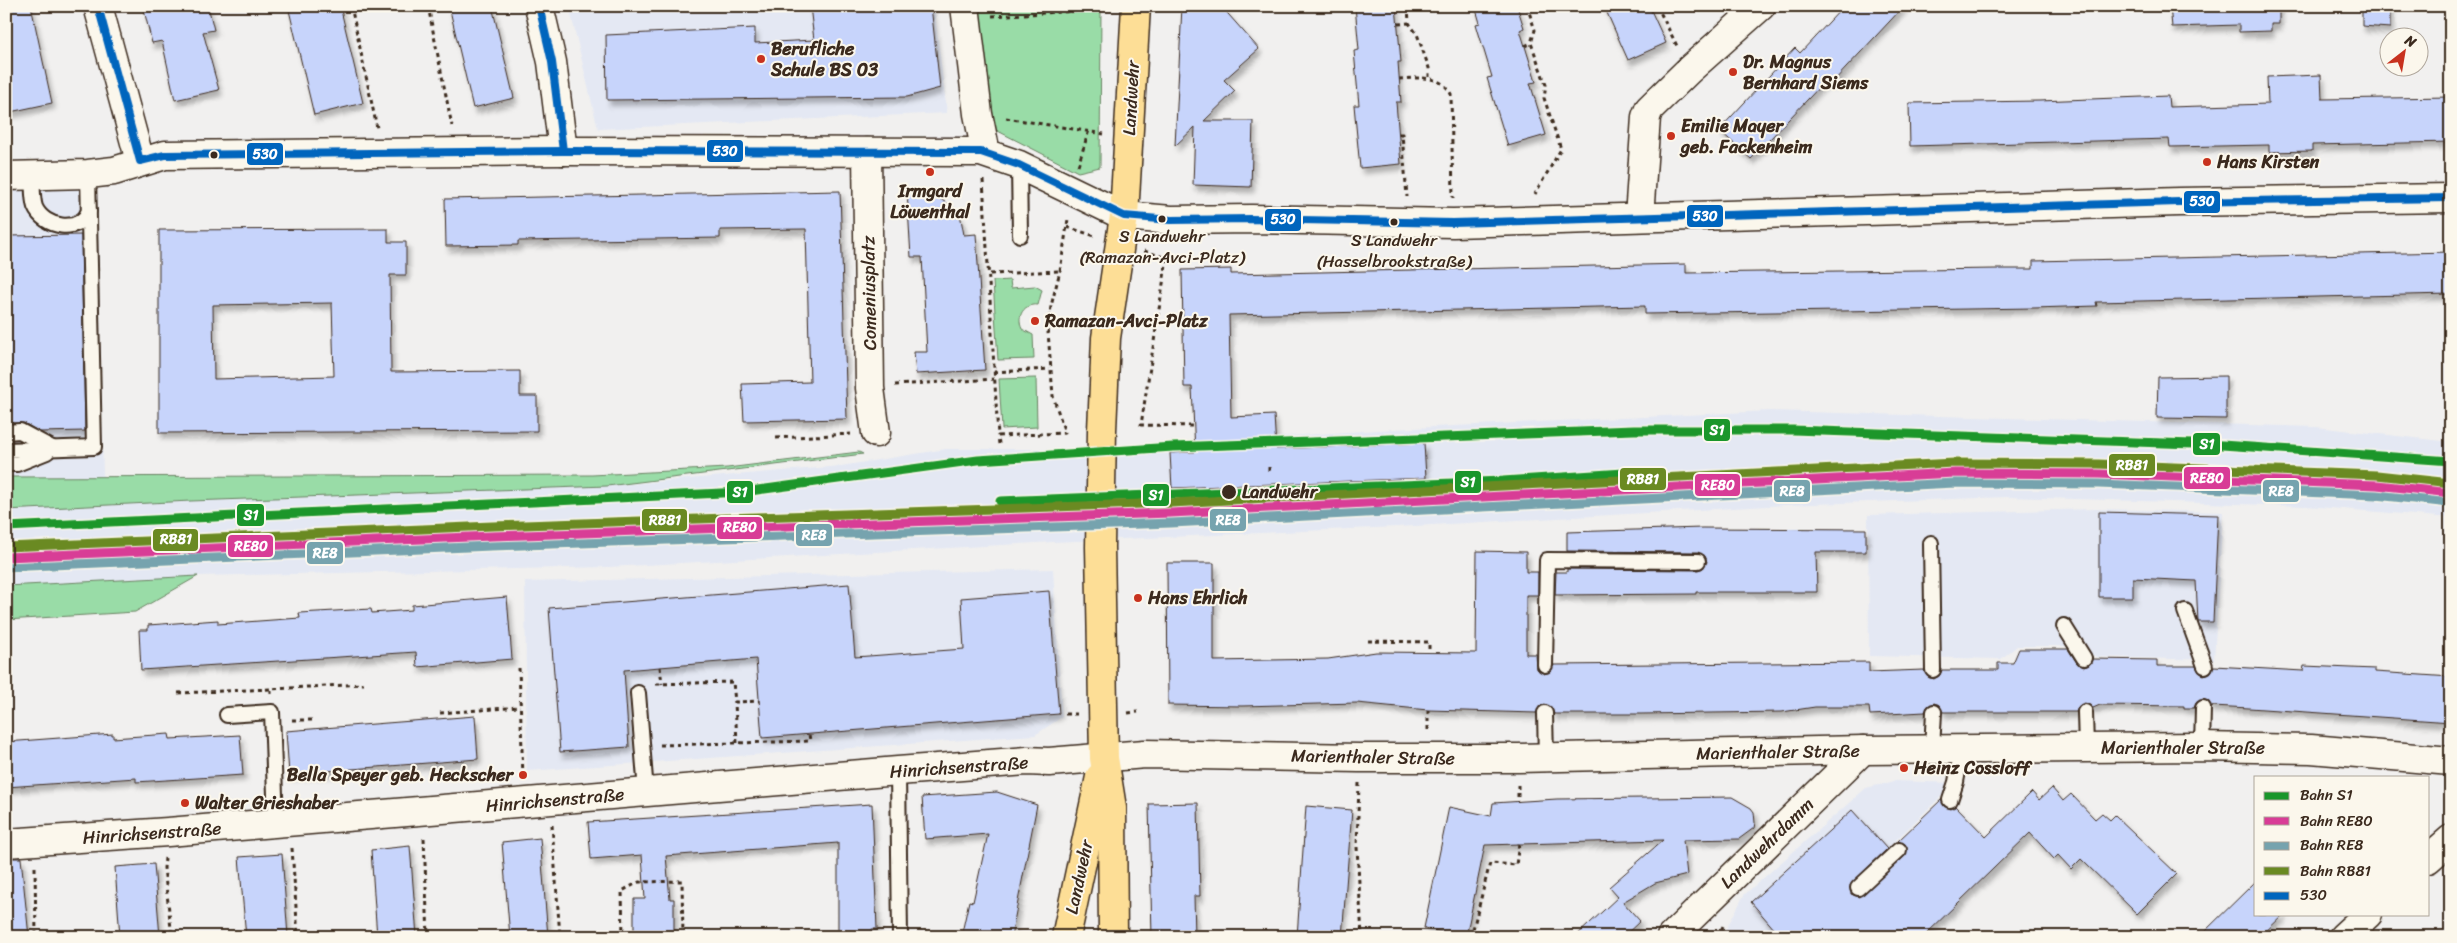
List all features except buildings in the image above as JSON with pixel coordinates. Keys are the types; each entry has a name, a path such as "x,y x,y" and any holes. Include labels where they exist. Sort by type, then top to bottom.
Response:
{"main road":[{"name":"Landwehr","path":"1112,937 1112,808 1104,758 1100,547 1102,430 1106,338 1124,216 1136,7"},
{"name":"Landwehr","path":"1066,937 1104,758"}],"street":[{"path":"98,6 140,161"},
{"path":"539,6 552,62 563,151"},
{"path":"1639,217 1646,117 1654,102 1761,6"},
{"path":"966,12 983,152"},
{"path":"19,175 88,174 114,171 140,161 165,155 563,151 983,152 1018,165 1124,216 1171,220 1251,219 1409,223 2179,202 2451,198"},
{"name":"Comeniusplatz","path":"867,152 870,388 876,433"},
{"name":"Marienthaler Straße","path":"1104,758 1165,753 1359,758 1546,758 1863,750 2202,747 2310,749 2451,761"},
{"name":"Landwehrdamm","path":"1671,937 1863,750"},
{"name":"Hinrichsenstraße","path":"6,843 168,832 1027,761 1049,762 1104,758"},
{"path":"2430,857 2451,838"},
{"path":"2343,937 2366,916"}],"lane":[{"path":"1018,165 1020,235"},
{"path":"6,450 94,447 88,174"},
{"path":"19,175 35,207 47,221 59,225 74,224 84,219 89,211"},
{"path":"6,432 20,431 54,449"},
{"path":"6,464 17,464 54,449"},
{"path":"1931,543 1933,670"},
{"path":"1545,665 1547,560 1698,561"},
{"path":"2185,611 2205,666"},
{"path":"2064,626 2084,658"},
{"path":"638,693 646,792"},
{"path":"2202,747 2203,708"},
{"path":"226,715 272,712 285,822"},
{"path":"1932,749 1934,712"},
{"path":"2085,712 2086,748"},
{"path":"1545,714 1546,758"},
{"path":"1950,800 1956,782 1962,749"},
{"path":"898,771 900,937"},
{"path":"1858,888 1899,850"}],"path":[{"path":"351,6 382,153"},
{"path":"428,6 444,77 457,152"},
{"path":"1408,6 1409,23 1417,34 1429,68 1429,77"},
{"path":"1520,220 1561,149 1544,98 1546,85 1531,43 1535,30 1527,6"},
{"path":"966,12 1136,7"},
{"path":"1650,10 1657,7 1689,70"},
{"path":"1398,24 1409,23"},
{"path":"1525,46 1531,43"},
{"path":"1399,79 1429,77 1448,88 1451,94 1453,223"},
{"path":"978,114 1089,130 1129,140"},
{"path":"998,436 1065,433 1053,396 1048,332 1051,306 1060,271 1076,172 1089,130"},
{"path":"1398,134 1402,134 1409,223"},
{"path":"983,152 998,444"},
{"path":"1067,227 1167,258 1141,425 1194,426"},
{"path":"990,274 1060,271"},
{"path":"994,372 1050,369"},
{"path":"870,388 994,379"},
{"path":"776,438 876,433"},
{"path":"1269,464 1269,470"},
{"path":"1368,641 1429,642 1429,653"},
{"path":"660,667 662,684"},
{"path":"519,668 522,773 542,801 552,827 560,937"},
{"path":"638,693 638,685 733,682 737,743"},
{"path":"178,693 364,684"},
{"path":"271,689 272,712"},
{"path":"735,702 760,701"},
{"path":"440,713 520,707"},
{"path":"642,746 810,741 809,734"},
{"path":"1359,758 1358,847 1362,937"},
{"path":"425,811 423,855 428,937"},
{"path":"285,822 292,854 298,937"},
{"path":"168,832 164,868 172,937"},
{"path":"35,841 36,937"},
{"path":"1471,937 1490,864 1516,865 1519,843"},
{"path":"622,937 622,891 639,882 682,881 683,937"}],"shaded area":[{"name":"Berufliche Schule BS 03","path":"569,6 934,6 947,113 598,129"},
{"path":"97,185 103,476 6,477 6,187"},
{"path":"1770,411 2316,427 2451,442 2451,518 2306,506 2008,497 1786,505 1397,527 1053,542 609,567 198,576 6,586 6,510 191,501 607,486 841,466 946,449 1057,449 1152,445 1393,429"},
{"path":"2096,509 2223,512 2214,660 2097,657 2072,646 2017,646 2001,659 1869,656 1868,515"},
{"path":"1053,569 1062,717 1035,735 527,771 525,582"},
{"path":"1895,781 1955,783 1892,844 1955,907 1924,937 1722,937 1744,895 1866,788"}],"green space":[{"path":"977,6 1101,6 1100,167 1078,172 990,127"},
{"path":"1010,280 1011,288 1035,286 1042,290 1038,305 1025,308 1020,319 1022,329 1033,335 1034,359 998,360 993,281"},
{"path":"1036,378 1037,427 1002,429 999,379"},
{"path":"859,452 863,454 607,486 191,501 6,510 6,477 592,475 727,468"},
{"path":"198,576 135,612 6,620 6,586"}],"rail line":[{"name":"S1","path":"6,527 743,492 978,460 1173,447 1634,430 1793,430 2222,445 2451,461"},
{"name":"RB81","path":"6,547 492,526 1171,503 1954,463 2098,464 2377,475 2451,483"},
{"name":"S1","path":"1000,501 1503,481 1624,473"},
{"name":"RE80","path":"6,557 492,536 1171,513 1955,473 2098,474 2377,485 2451,493"},
{"name":"RE8","path":"6,567 492,546 1172,523 1955,483 2098,484 2376,495 2450,503"}],"transit line":[{"name":"530","path":"98,6 140,161 165,155 563,151 981,152 1019,165 1124,216 1171,220 1251,219 1453,223 2179,202 2451,198"},
{"name":"530","path":"539,6 552,62 563,151"}],"place":[{"name":"Berufliche Schule BS 03","path":"761,59"},
{"name":"Dr. Magnus Bernhard Siems","path":"1733,72"},
{"name":"Emilie Mayer geb. Fackenheim","path":"1671,136"},
{"name":"Hans Kirsten","path":"2207,162"},
{"name":"Irmgard Löwenthal","path":"930,172"},
{"name":"S Landwehr (Ramazan-Avci-Platz)","path":"1162,219"},
{"name":"S Landwehr (Hasselbrookstraße)","path":"1394,222"},
{"name":"Ramazan-Avci-Platz","path":"1035,321"},
{"name":"Landwehr","path":"1229,492"},
{"name":"Hans Ehrlich","path":"1138,598"},
{"name":"Heinz Cossloff","path":"1904,768"},
{"name":"Bella Speyer geb. Heckscher","path":"523,775"},
{"name":"Walter Grieshaber","path":"185,803"}]}
